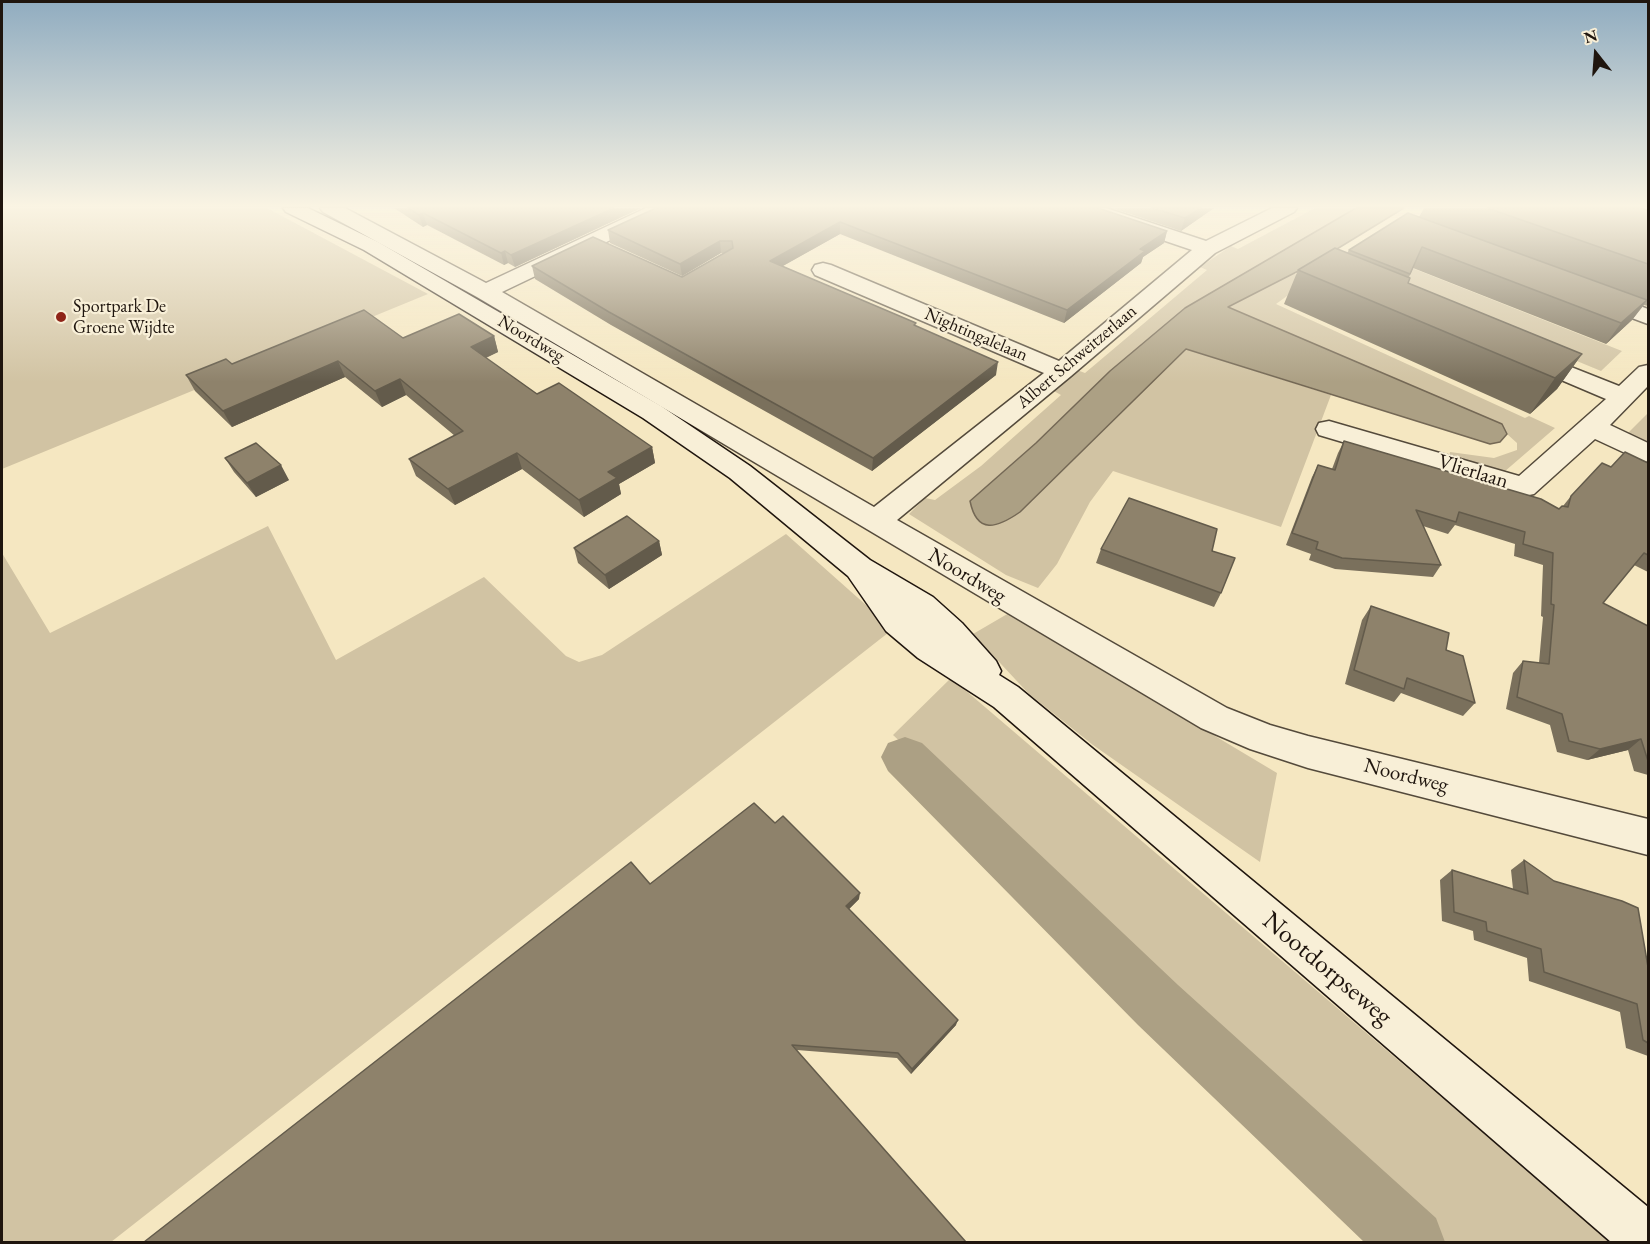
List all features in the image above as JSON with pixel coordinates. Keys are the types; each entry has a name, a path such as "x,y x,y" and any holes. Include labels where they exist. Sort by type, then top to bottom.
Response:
{"street":[{"name":"Noordweg","path":"405,266 652,412 740,472 859,568"},
{"name":"Noordweg","path":"437,266 485,292 980,584 1214,718 1263,738 1308,752 1648,837"},
{"path":"485,292 540,266"},
{"name":"Albert Schweitzerlaan","path":"876,521 1062,371 1187,266"},
{"name":"Nightingalelaan","path":"823,270 1062,371"},
{"path":"1582,292 1648,317"},
{"path":"1502,346 1623,397"},
{"name":"Vlierlaan","path":"1329,429 1524,487 1592,427 1648,372"},
{"path":"1592,427 1648,453"},
{"name":"Nootdorpseweg","path":"859,568 898,622 930,649 1006,698 1648,1240"}],"shaded area":[{"path":"2,266 376,266 428,294 2,469"},
{"path":"1257,266 1185,308 1110,371 1036,443 970,501 1061,469 1186,349 1331,395 1281,527 1113,471 1090,502 1057,564 1038,588 1006,575 909,514 925,498 935,500 981,466 1061,395 1052,390 1077,370 1085,373 1207,270 1200,267"},
{"path":"1257,266 1308,266 1228,307 1502,424 1507,434 1500,442 1490,444 1186,349 1020,512 996,525 983,524 973,512 970,501 1036,443 1110,371 1185,308"},
{"path":"1347,266 1407,266 1622,351 1601,371"},
{"path":"1293,273 1309,280 1276,304 1525,418 1529,416 1555,428 1504,472 1449,457 1450,452 1494,458 1517,450 1517,443 1507,434 1502,424 1228,307"},
{"path":"1648,413 1648,449 1623,438"},
{"path":"268,526 336,660 484,577 566,656 579,662 602,655 786,534 893,629 111,1242 2,1242 2,553 50,633"},
{"path":"1009,613 1277,773 1260,862 1093,745 1029,694 973,634"},
{"path":"951,678 1611,1242 1445,1242 1290,1107 893,735"}],"building":[{"path":"532,266 658,266 682,277 701,266 782,266 916,323 914,325 998,362 873,458 609,312"},
{"path":"954,266 1125,266 1067,310"},
{"path":"1305,266 1380,266 1410,278 1408,283 1582,354 1555,378 1298,270"},
{"path":"1390,266 1414,266 1410,274"},
{"path":"1472,266 1554,266 1647,300 1621,323"},
{"path":"364,310 403,338 459,314 494,336 471,347 537,394 559,383 652,447 608,472 617,478 579,500 517,453 448,489 409,459 463,431 400,379 375,391 338,361 223,411 186,375 226,359 232,364"},
{"path":"1344,441 1541,499 1559,509 1562,506 1568,507 1571,496 1602,463 1611,467 1625,452 1648,463 1648,555 1644,553 1603,603 1648,626 1648,761 1641,739 1600,749 1569,741 1562,714 1517,697 1523,661 1549,664 1554,605 1551,604 1553,553 1523,544 1525,532 1459,512 1456,522 1416,510 1441,565 1342,558 1316,549 1318,542 1292,533 1318,465 1335,470"},
{"path":"256,443 281,465 247,483 225,458"},
{"path":"1129,498 1217,529 1212,551 1235,558 1221,593 1101,549"},
{"path":"627,516 659,541 605,575 574,548"},
{"path":"1371,606 1449,633 1446,650 1463,656 1475,703 1407,678 1404,689 1354,670"},
{"path":"754,803 775,823 783,816 860,893 846,906 958,1020 912,1069 898,1053 792,1045 966,1242 144,1242 631,862 650,884"},
{"path":"1524,860 1554,881 1638,908 1648,967 1648,1043 1643,1040 1637,1004 1544,972 1541,949 1487,931 1486,922 1454,912 1452,870 1528,894"}],"waterway":[{"path":"905,757 1158,1005 1412,1242"}],"place":[{"name":"Sportpark De Groene Wijdte","path":"61,317"}]}
